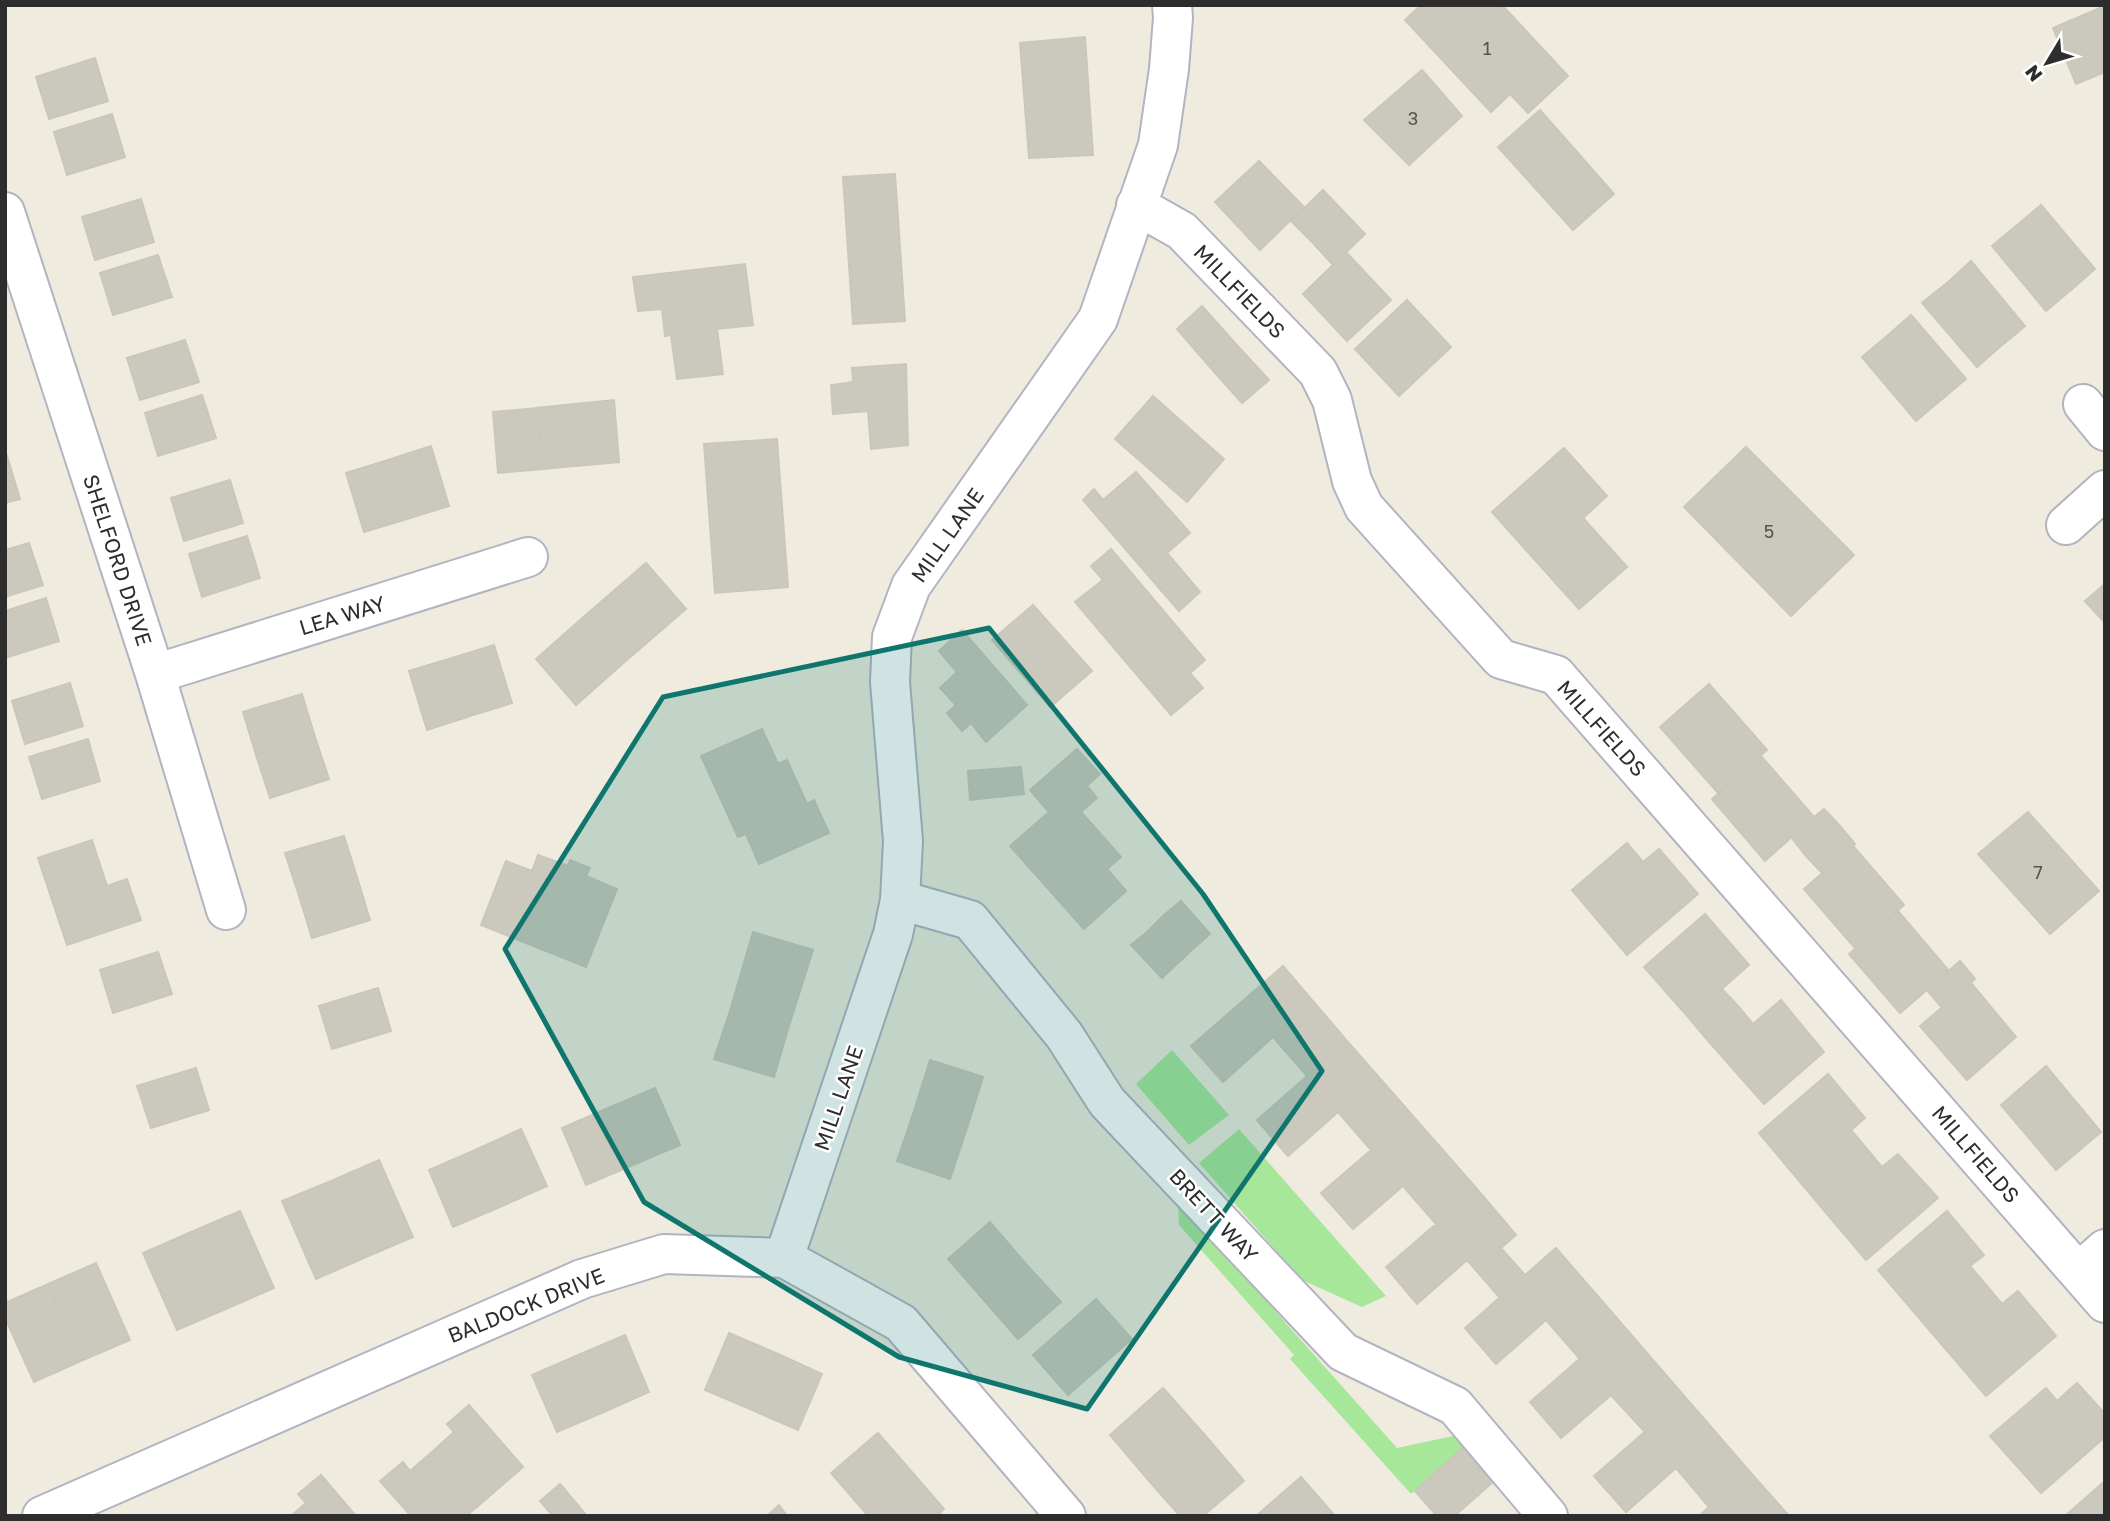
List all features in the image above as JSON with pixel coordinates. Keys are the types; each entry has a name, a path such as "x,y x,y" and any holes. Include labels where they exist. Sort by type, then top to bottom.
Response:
{"street":[{"name":"MILL LANE","path":"784,1258 888,947 900,901 903,841 890,682 892,637 911,586 1098,319 1158,145 1169,69 1172,5"},
{"name":"MILLFIELDS","path":"1136,205 1182,231 1318,372 1332,400 1352,481 1364,508 1501,659 1556,676 2092,1260 2105,1303"},
{"name":"SHELFORD DRIVE","path":"5,212 155,674 226,910"},
{"path":"2066,525 2105,490"},
{"name":"LEA WAY","path":"155,674 528,556"},
{"name":"BRETT WAY","path":"900,901 970,920 1064,1035 1107,1102 1343,1352 1455,1406 1548,1516"},
{"name":"BALDOCK DRIVE","path":"42,1516 582,1279 664,1254 784,1258 901,1323 1066,1516"}],"highlighted area":[{"path":"989,628 1203,894 1322,1071 1087,1409 899,1357 644,1202 505,949 663,697"}],"green space":[{"path":"1172,1050 1229,1115 1189,1145 1136,1084"},
{"path":"1239,1129 1386,1296 1362,1307 1302,1280 1199,1163"},
{"path":"1178,1202 1397,1448 1453,1436 1464,1447 1411,1494 1290,1359 1294,1355 1179,1225"}],"building":[{"path":"1421,5 1502,5 1568,76 1528,113 1510,94 1491,112 1405,20"},
{"path":"2098,5 2105,5 2105,72 2076,84 2053,28 2100,8"},
{"path":"1085,37 1093,155 1029,158 1020,43"},
{"path":"95,58 108,101 49,119 36,77"},
{"path":"1422,70 1462,116 1409,165 1364,120"},
{"path":"1540,110 1614,194 1573,230 1498,147"},
{"path":"112,114 125,157 67,175 54,132"},
{"path":"1259,161 1304,207 1260,250 1215,202"},
{"path":"895,174 905,321 853,324 843,177"},
{"path":"1323,190 1344,212 1313,243 1291,221"},
{"path":"141,199 154,242 95,260 82,217"},
{"path":"2041,205 2095,269 2071,290 2016,226"},
{"path":"1344,212 1365,234 1333,265 1313,243"},
{"path":"2016,226 2071,290 2046,311 1992,246"},
{"path":"1346,252 1391,300 1347,341 1303,294"},
{"path":"158,255 172,297 113,315 100,273"},
{"path":"1971,261 2025,326 2001,346 1947,283"},
{"path":"745,264 753,325 717,329 723,374 677,379 671,335 665,336 662,309 638,311 633,277"},
{"path":"1947,283 2001,346 1977,367 1922,303"},
{"path":"1407,300 1451,347 1399,396 1355,349"},
{"path":"1202,306 1235,343 1209,366 1177,329"},
{"path":"1911,315 1966,379 1941,400 1887,336"},
{"path":"1887,336 1941,400 1916,421 1862,357"},
{"path":"185,340 199,382 140,400 127,358"},
{"path":"1235,343 1269,380 1242,403 1209,366"},
{"path":"906,364 908,445 871,449 868,411 833,414 831,385 853,382 852,368"},
{"path":"202,395 216,438 158,456 145,413"},
{"path":"1153,396 1224,459 1187,502 1115,439"},
{"path":"614,400 619,462 543,469 537,408"},
{"path":"537,408 543,469 498,473 493,412"},
{"path":"777,439 788,587 715,593 704,444"},
{"path":"431,446 449,506 407,519 388,460"},
{"path":"1746,447 1854,555 1791,616 1684,507"},
{"path":"1564,448 1607,496 1583,518 1627,567 1579,609 1492,512"},
{"path":"7,456 20,499 5,503 5,457"},
{"path":"388,460 407,519 364,532 346,473"},
{"path":"1136,472 1190,533 1167,553 1200,592 1179,611 1083,500 1094,489 1103,500"},
{"path":"230,480 243,523 184,541 171,498"},
{"path":"247,536 260,578 202,597 189,554"},
{"path":"29,543 43,585 5,597 5,550"},
{"path":"1111,549 1205,660 1190,673 1203,688 1171,715 1075,602 1103,580 1091,566"},
{"path":"646,563 686,609 628,659 588,613"},
{"path":"2105,584 2105,623 2085,601"},
{"path":"46,598 59,641 5,658 5,611"},
{"path":"1033,605 1092,671 1050,707 992,640"},
{"path":"588,613 628,659 576,705 536,659"},
{"path":"962,630 1027,705 986,742 971,723 962,731 947,713 956,705 940,688 957,672 939,651"},
{"path":"494,645 512,703 470,716 452,658"},
{"path":"452,658 470,716 427,730 409,671"},
{"path":"70,683 83,726 25,744 12,701"},
{"path":"1709,684 1767,750 1718,793 1660,727"},
{"path":"302,694 315,737 256,755 243,712"},
{"path":"762,729 778,764 787,760 807,804 814,800 829,833 759,864 746,834 738,837 701,756"},
{"path":"315,737 329,779 270,798 256,755"},
{"path":"88,739 100,781 42,799 29,757"},
{"path":"1077,749 1100,774 1087,786 1097,798 1081,812 1121,857 1107,869 1126,891 1084,929 1010,846 1049,812 1030,790"},
{"path":"1761,756 1814,817 1765,861 1712,799"},
{"path":"1021,767 1024,794 970,800 968,771"},
{"path":"1824,809 1840,826 1806,856 1791,837"},
{"path":"2028,812 2099,891 2050,934 1978,854"},
{"path":"1840,826 1855,844 1822,873 1806,856"},
{"path":"344,836 357,877 299,896 285,853"},
{"path":"92,840 107,886 127,879 141,920 67,945 38,858"},
{"path":"1627,843 1643,862 1659,849 1698,894 1627,955 1572,890"},
{"path":"1853,846 1904,905 1855,948 1804,889"},
{"path":"538,855 568,866 570,860 590,868 586,876 617,889 586,967 481,925 506,861 532,871"},
{"path":"357,877 370,920 312,938 299,896"},
{"path":"1181,901 1210,934 1194,948 1164,915"},
{"path":"1898,911 1949,971 1900,1013 1849,954"},
{"path":"1705,914 1749,965 1689,1018 1644,967"},
{"path":"1164,915 1194,948 1178,963 1148,931"},
{"path":"1148,931 1178,963 1162,978 1131,945"},
{"path":"753,932 813,950 788,1029 730,1011"},
{"path":"158,952 172,994 113,1013 100,970"},
{"path":"1960,961 1975,979 1942,1008 1927,990"},
{"path":"1283,966 1347,1041 1307,1076 1273,1037 1223,1082 1191,1046"},
{"path":"1971,983 2016,1037 1967,1080 1920,1026"},
{"path":"378,988 391,1031 332,1049 319,1006"},
{"path":"1722,989 1738,1006 1704,1036 1689,1018"},
{"path":"1781,1000 1824,1052 1764,1104 1719,1053"},
{"path":"1738,1006 1753,1024 1719,1053 1704,1036"},
{"path":"730,1011 788,1029 774,1077 714,1059"},
{"path":"1347,1041 1412,1115 1371,1150 1338,1112 1288,1156 1257,1120"},
{"path":"930,1060 983,1077 967,1128 914,1111"},
{"path":"2046,1066 2101,1132 2056,1170 2001,1105"},
{"path":"196,1068 209,1110 151,1128 137,1086"},
{"path":"1828,1074 1865,1118 1851,1130 1866,1148 1811,1195 1759,1133"},
{"path":"655,1088 680,1145 633,1165 608,1108"},
{"path":"608,1108 633,1165 586,1185 562,1128"},
{"path":"914,1111 967,1128 950,1179 897,1161"},
{"path":"1412,1115 1477,1189 1436,1224 1403,1186 1353,1229 1321,1193"},
{"path":"521,1129 547,1186 500,1207 475,1150"},
{"path":"1866,1148 1882,1167 1898,1154 1938,1198 1866,1260 1811,1195"},
{"path":"475,1150 500,1207 453,1227 429,1170"},
{"path":"379,1160 413,1237 364,1258 331,1181"},
{"path":"331,1181 364,1258 316,1279 282,1201"},
{"path":"1477,1189 1516,1235 1501,1248 1525,1275 1500,1298 1467,1260 1417,1304 1386,1267"},
{"path":"240,1211 274,1288 226,1309 191,1232"},
{"path":"1947,1211 1984,1255 1970,1266 1986,1285 1931,1332 1878,1270"},
{"path":"990,1222 1025,1263 983,1299 948,1259"},
{"path":"191,1232 226,1309 177,1330 143,1253"},
{"path":"1556,1248 1621,1323 1580,1359 1546,1320 1496,1364 1465,1328"},
{"path":"96,1263 130,1340 81,1361 48,1284"},
{"path":"1025,1263 1061,1302 1018,1339 983,1299"},
{"path":"48,1284 81,1361 34,1382 5,1318 5,1303"},
{"path":"1986,1285 2002,1304 2018,1291 2056,1336 1986,1396 1931,1332"},
{"path":"1096,1299 1132,1339 1068,1395 1033,1355"},
{"path":"1621,1323 1685,1397 1645,1432 1611,1395 1561,1438 1530,1402"},
{"path":"729,1333 776,1353 752,1410 705,1390"},
{"path":"625,1335 649,1392 604,1412 578,1355"},
{"path":"776,1353 822,1374 798,1430 752,1410"},
{"path":"578,1355 604,1412 557,1432 532,1375"},
{"path":"2077,1383 2105,1414 2105,1437 2041,1493 1990,1436 2046,1388 2057,1401"},
{"path":"1163,1388 1204,1434 1150,1482 1110,1435"},
{"path":"1685,1397 1750,1472 1709,1507 1676,1468 1626,1512 1594,1476"},
{"path":"469,1405 523,1467 478,1506 432,1452 454,1432 447,1424"},
{"path":"878,1433 911,1471 864,1511 831,1473"},
{"path":"1204,1434 1244,1481 1203,1516 1180,1516 1150,1482"},
{"path":"1464,1447 1494,1481 1477,1496 1446,1463"},
{"path":"432,1452 478,1506 466,1516 411,1516 380,1481 403,1462 410,1471"},
{"path":"1446,1463 1477,1496 1460,1511 1430,1477"},
{"path":"911,1471 944,1509 937,1516 868,1516 864,1511"},
{"path":"1750,1472 1789,1516 1699,1516 1709,1507"},
{"path":"321,1475 356,1516 291,1516 306,1503 298,1494"},
{"path":"1301,1477 1335,1516 1256,1516"},
{"path":"1430,1477 1460,1511 1455,1516 1437,1516 1415,1491"},
{"path":"2105,1481 2105,1516 2065,1516"},
{"path":"560,1484 587,1516 553,1516 540,1501"},
{"path":"779,1505 787,1516 767,1516"}]}
